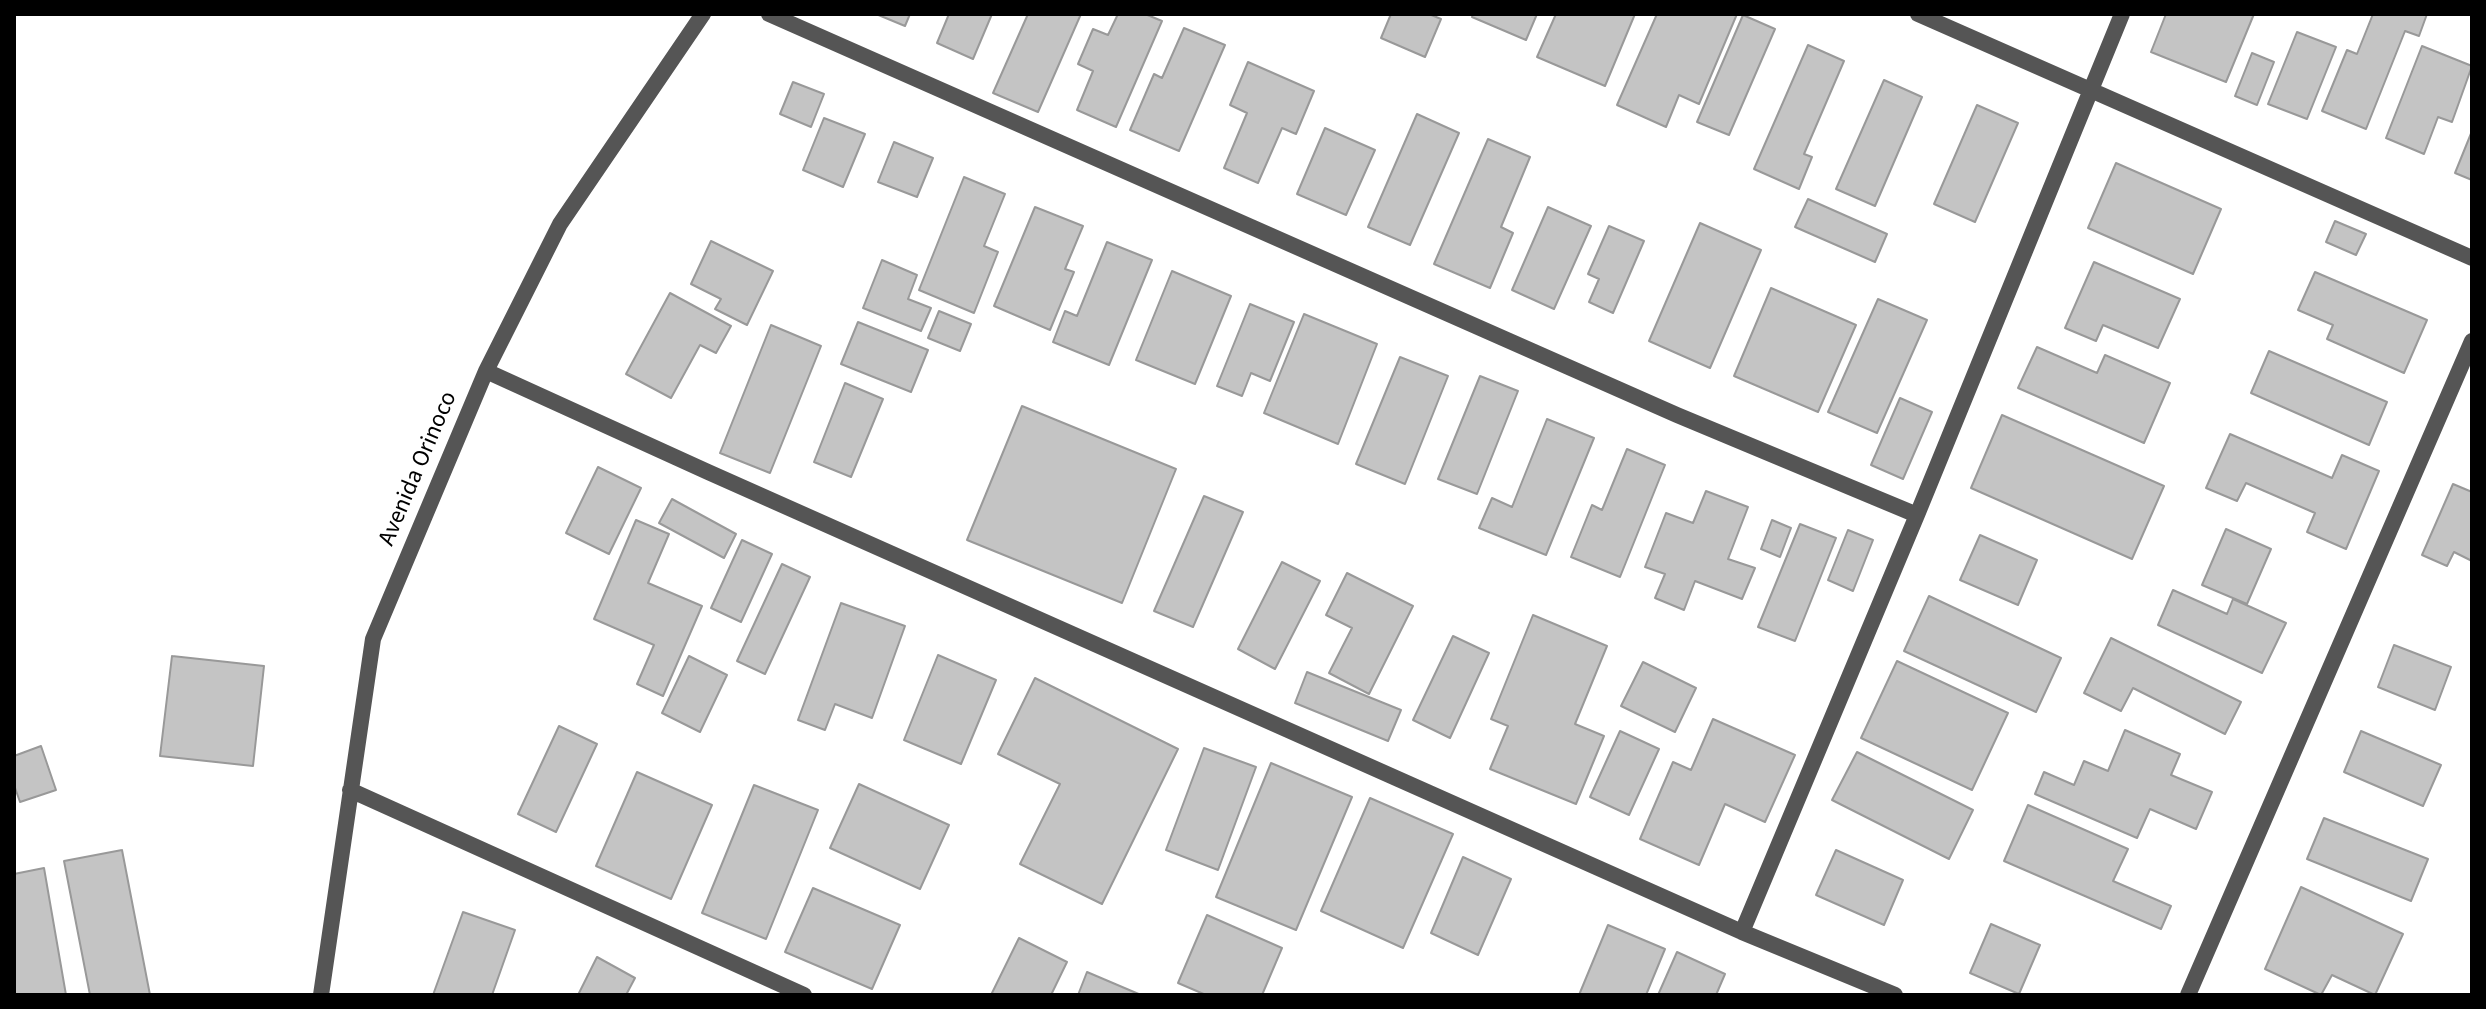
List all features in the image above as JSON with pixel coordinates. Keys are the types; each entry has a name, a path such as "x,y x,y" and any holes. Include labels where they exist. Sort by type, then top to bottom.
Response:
{"street":[{"name":"Avenida Orinoco","path":"321,995 373,639 486,371 560,224 703,14"},
{"path":"769,14 1677,415 1917,515"},
{"path":"1918,14 2472,258"},
{"path":"1742,932 2122,14"},
{"path":"2188,995 2472,341"},
{"path":"486,371 1742,932 1895,995"},
{"path":"350,790 804,995"}],"building":[{"path":"876,14 910,14 905,26"},
{"path":"949,14 992,14 973,59 937,43"},
{"path":"1028,14 1081,14 1038,112 993,93"},
{"path":"1118,14 1145,14 1162,21 1116,127 1077,110 1093,71 1078,64 1093,29 1108,35"},
{"path":"1391,14 1429,14 1441,19 1425,57 1381,38"},
{"path":"1473,14 1537,14 1526,40 1472,17"},
{"path":"1556,14 1635,14 1605,86 1537,57"},
{"path":"1657,14 1737,14 1699,104 1679,95 1666,127 1617,105"},
{"path":"2166,14 2254,14 2226,82 2151,52"},
{"path":"2373,14 2427,14 2419,36 2405,31 2366,129 2322,111 2347,50 2357,54"},
{"path":"1743,15 1775,29 1729,135 1697,122"},
{"path":"1184,28 1225,45 1179,151 1130,130 1154,74 1162,78"},
{"path":"2297,32 2336,47 2307,119 2268,104"},
{"path":"1808,45 1844,61 1804,154 1812,157 1799,189 1754,169"},
{"path":"2422,46 2472,66 2452,122 2438,117 2424,154 2386,138"},
{"path":"2252,53 2274,62 2257,105 2235,96"},
{"path":"1248,62 1314,91 1296,134 1282,128 1258,183 1224,168 1247,113 1230,105"},
{"path":"1884,80 1922,97 1875,206 1836,189"},
{"path":"793,82 824,94 811,127 780,114"},
{"path":"1977,105 2018,123 1975,222 1934,204"},
{"path":"1417,114 1459,133 1410,245 1368,227"},
{"path":"824,118 865,134 843,187 803,170"},
{"path":"1325,128 1375,150 1346,215 1297,194"},
{"path":"2472,131 2472,180 2455,173"},
{"path":"1488,139 1530,157 1501,227 1513,233 1490,288 1434,264"},
{"path":"894,142 933,158 917,197 878,182"},
{"path":"2116,163 2221,209 2193,274 2088,228"},
{"path":"964,177 1005,194 984,246 998,252 974,313 919,290"},
{"path":"1808,199 1887,234 1875,262 1795,227"},
{"path":"1035,207 1083,226 1065,269 1074,272 1050,330 994,306"},
{"path":"1548,207 1591,226 1554,309 1512,290"},
{"path":"2335,221 2366,234 2356,255 2326,242"},
{"path":"1700,223 1761,250 1710,368 1649,341"},
{"path":"1609,226 1644,241 1613,313 1589,302 1599,279 1588,274"},
{"path":"711,241 773,271 747,325 715,309 721,299 691,284"},
{"path":"1107,242 1152,260 1109,365 1053,342 1065,311 1077,316"},
{"path":"882,260 917,275 908,299 931,308 921,331 863,308"},
{"path":"2094,262 2180,299 2158,348 2103,325 2096,341 2065,328"},
{"path":"1172,271 1231,296 1195,384 1136,360"},
{"path":"2315,272 2427,320 2404,373 2327,339 2333,325 2298,310"},
{"path":"1771,288 1856,325 1818,412 1734,376"},
{"path":"670,293 731,326 716,353 700,345 671,398 626,374"},
{"path":"1878,299 1927,320 1877,433 1828,412"},
{"path":"1250,304 1294,322 1270,381 1251,373 1242,396 1217,386"},
{"path":"939,311 971,324 960,351 928,338"},
{"path":"1304,314 1377,344 1338,444 1264,413"},
{"path":"858,322 928,350 911,392 841,364"},
{"path":"771,325 821,346 770,473 720,453"},
{"path":"2037,347 2097,373 2105,355 2170,383 2144,443 2018,388"},
{"path":"2269,351 2387,402 2369,445 2251,393"},
{"path":"1400,357 1448,376 1405,484 1356,464"},
{"path":"1480,376 1518,391 1477,494 1438,479"},
{"path":"845,383 883,399 851,477 814,462"},
{"path":"1900,398 1932,412 1903,479 1871,465"},
{"path":"1022,406 1176,469 1122,603 967,540"},
{"path":"2002,415 2164,486 2132,559 1971,488"},
{"path":"1547,419 1594,438 1546,555 1479,528 1492,498 1512,507"},
{"path":"2230,434 2332,478 2342,455 2379,471 2346,549 2307,532 2315,513 2246,483 2237,501 2206,488"},
{"path":"1627,449 1665,465 1620,577 1571,557 1592,505 1602,510"},
{"path":"598,467 641,488 609,554 566,533"},
{"path":"2453,484 2472,492 2472,561 2454,552 2447,566 2422,555"},
{"path":"1706,491 1748,507 1728,559 1755,568 1742,599 1695,581 1684,610 1655,598 1665,574 1645,567 1666,513 1693,523"},
{"path":"1204,496 1243,512 1193,627 1154,611"},
{"path":"672,499 736,534 724,558 659,523"},
{"path":"636,520 669,534 648,583 702,606 663,696 637,684 654,645 594,619"},
{"path":"1772,520 1791,528 1780,557 1761,549"},
{"path":"1800,524 1836,538 1795,641 1758,627"},
{"path":"2226,529 2271,549 2247,604 2202,585"},
{"path":"1848,530 1873,540 1853,591 1828,580"},
{"path":"1980,535 2037,560 2018,605 1960,580"},
{"path":"742,540 772,554 741,622 711,608"},
{"path":"1282,562 1320,581 1275,669 1238,649"},
{"path":"782,564 810,577 765,674 737,661"},
{"path":"1347,573 1413,606 1369,694 1329,673 1352,628 1326,615"},
{"path":"2173,590 2227,614 2233,599 2286,623 2262,673 2158,625"},
{"path":"1929,596 2061,658 2036,712 1904,651"},
{"path":"841,603 905,626 872,718 835,704 825,730 798,720"},
{"path":"1533,615 1607,646 1575,724 1604,736 1576,804 1490,769 1508,726 1491,719"},
{"path":"1453,636 1489,653 1450,738 1413,720"},
{"path":"2111,638 2241,702 2225,734 2133,688 2121,711 2084,693"},
{"path":"2394,645 2451,667 2435,710 2378,687"},
{"path":"938,655 996,680 961,764 904,740"},
{"path":"172,656 264,666 253,766 160,756"},
{"path":"689,656 727,675 700,732 662,713"},
{"path":"1897,661 2008,713 1972,790 1861,738"},
{"path":"1643,662 1696,688 1675,732 1621,706"},
{"path":"1307,672 1401,710 1388,741 1295,703"},
{"path":"1035,678 1178,749 1102,904 1020,864 1060,784 998,754"},
{"path":"1713,719 1795,755 1765,822 1725,804 1699,865 1640,839 1673,762 1691,770"},
{"path":"559,726 597,744 556,832 518,814"},
{"path":"2125,730 2180,754 2171,775 2212,792 2196,829 2150,809 2137,838 2035,794 2044,772 2074,785 2084,761 2108,771"},
{"path":"1620,731 1659,749 1629,815 1590,797"},
{"path":"2361,731 2441,765 2423,806 2344,772"},
{"path":"41,746 56,790 20,802 14,785 14,756"},
{"path":"1204,748 1256,767 1218,870 1166,850"},
{"path":"1857,752 1973,810 1949,859 1832,800"},
{"path":"1271,763 1352,797 1296,930 1216,897"},
{"path":"637,772 712,805 671,899 596,866"},
{"path":"859,784 949,825 920,889 830,848"},
{"path":"754,785 818,810 766,939 702,913"},
{"path":"1370,798 1453,834 1403,948 1321,911"},
{"path":"2028,805 2128,849 2113,881 2171,906 2161,929 2004,861"},
{"path":"2324,818 2428,859 2411,901 2307,859"},
{"path":"122,850 150,995 90,995 64,861"},
{"path":"1836,850 1903,880 1884,925 1816,895"},
{"path":"1463,857 1511,879 1478,955 1431,933"},
{"path":"44,868 66,995 14,995 14,874"},
{"path":"2301,887 2403,934 2375,995 2332,975 2321,995 2265,969"},
{"path":"813,888 900,925 872,989 785,952"},
{"path":"463,912 515,930 492,995 433,995"},
{"path":"1207,915 1282,948 1262,995 1206,995 1178,983"},
{"path":"1991,924 2040,945 2019,994 1970,973"},
{"path":"1608,925 1665,949 1646,995 1579,995"},
{"path":"1019,938 1067,962 1051,995 991,995"},
{"path":"1677,952 1725,974 1716,995 1658,995"},
{"path":"597,957 635,978 626,995 578,995"},
{"path":"1087,972 1141,995 1078,995"}]}
